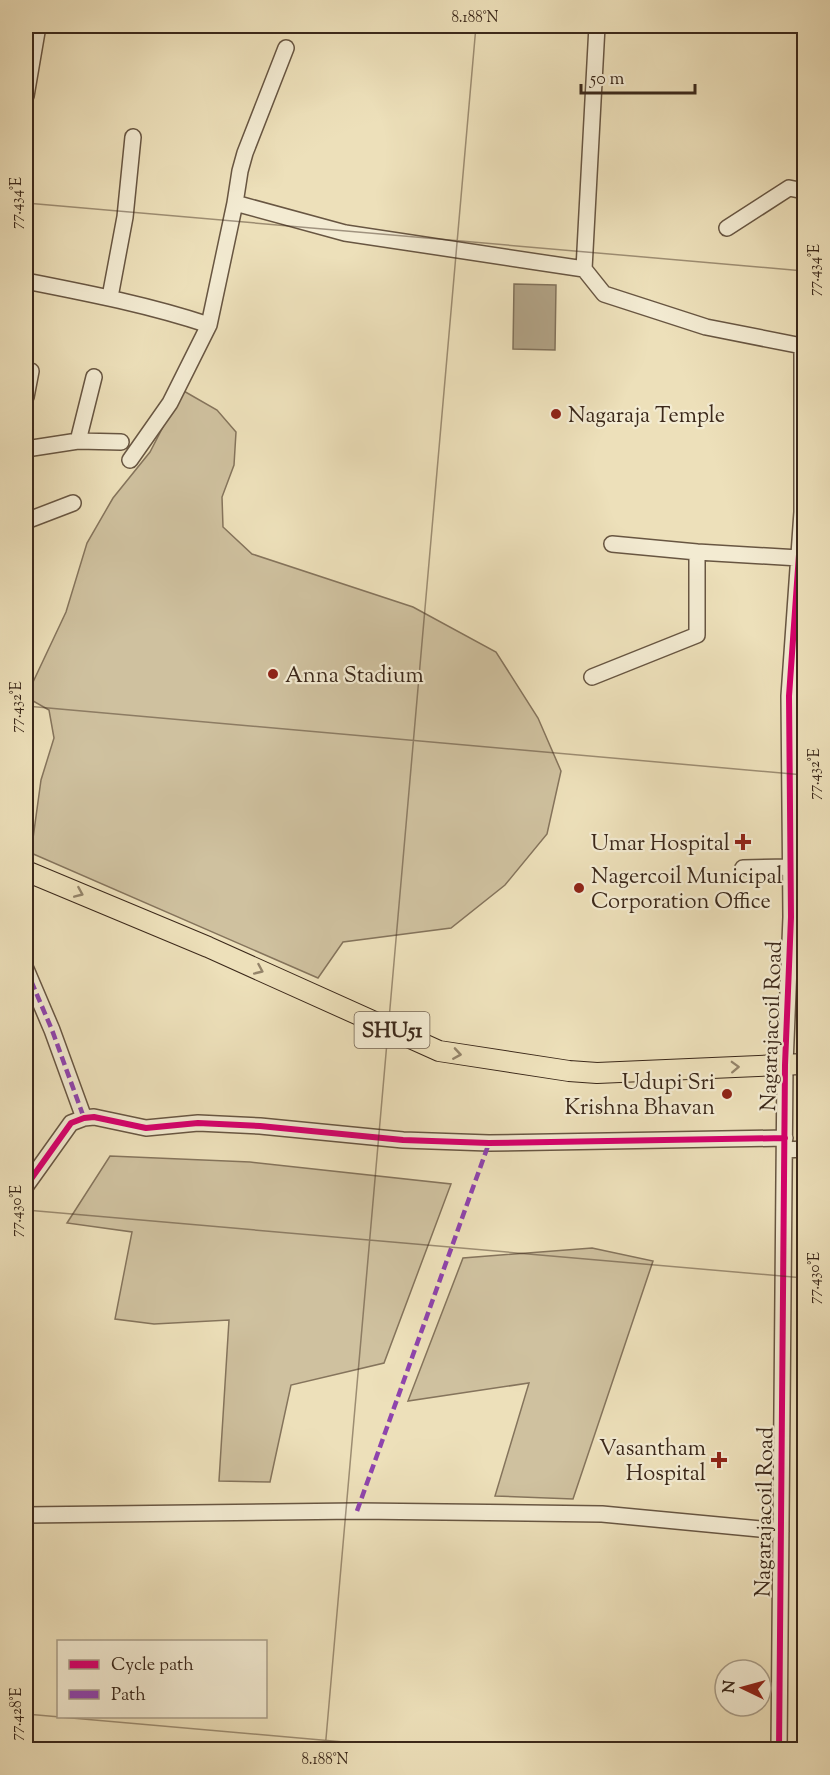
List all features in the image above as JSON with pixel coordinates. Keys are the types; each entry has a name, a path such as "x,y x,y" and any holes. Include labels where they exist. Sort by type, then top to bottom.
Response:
{"main road":[{"name":"SHU51","path":"26,871 208,947 439,1051 569,1071 597,1073 795,1064"}],"street":[{"path":"26,96 38,26"},
{"path":"597,26 584,269 604,294 706,327 803,343"},
{"path":"130,460 170,404 209,325 245,153 286,48"},
{"path":"110,297 125,218 133,137"},
{"path":"727,228 789,188 804,191"},
{"path":"236,203 345,233 584,269"},
{"path":"26,281 110,297 209,325"},
{"name":"Nagarajacoil Road","path":"779,1749 785,1144 795,1064 798,918 790,867 803,487 803,343"},
{"path":"26,397 31,371"},
{"path":"78,441 94,377"},
{"path":"26,449 78,441 121,442"},
{"path":"26,521 73,503"},
{"path":"612,544 799,558"},
{"path":"592,677 697,635 697,552"},
{"path":"743,868 790,867"},
{"path":"26,969 52,1030 84,1118"},
{"path":"26,1186 71,1123 94,1117 146,1128 209,1124 260,1126 403,1140 489,1143 785,1144 804,1149"},
{"path":"26,1515 357,1510 590,1514 781,1531"}],"shaded area":[{"path":"514,284 556,285 555,350 513,349"},
{"name":"Anna Stadium","path":"182,390 217,410 236,432 234,465 222,497 223,527 252,554 413,607 496,652 538,718 561,771 547,834 505,885 451,928 343,942 318,978 31,853 41,780 54,738 49,710 26,697 66,612 87,543 113,498 150,452"},
{"path":"110,1156 250,1162 451,1184 384,1363 291,1385 270,1482 219,1481 229,1320 154,1324 115,1319 132,1232 67,1223"},
{"path":"592,1248 653,1261 573,1499 495,1496 529,1383 408,1401 463,1258"}],"marked path":[{"path":"26,969 52,1030 84,1118"},
{"path":"357,1511 489,1143"}],"cycle path":[{"path":"779,1750 785,1065 791,917 789,696 802,512 802,346 804,341"},
{"path":"26,1186 71,1123 94,1117 146,1128 198,1123 260,1126 403,1140 489,1143 785,1138"}],"place":[{"name":"Nagaraja Temple","path":"556,414"},
{"name":"Anna Stadium","path":"273,674"},
{"name":"Umar Hospital","path":"743,842"},
{"name":"Nagercoil Municipal Corporation Office","path":"579,888"},
{"name":"Udupi Sri Krishna Bhavan","path":"727,1094"},
{"name":"Vasantham Hospital","path":"719,1460"}]}
